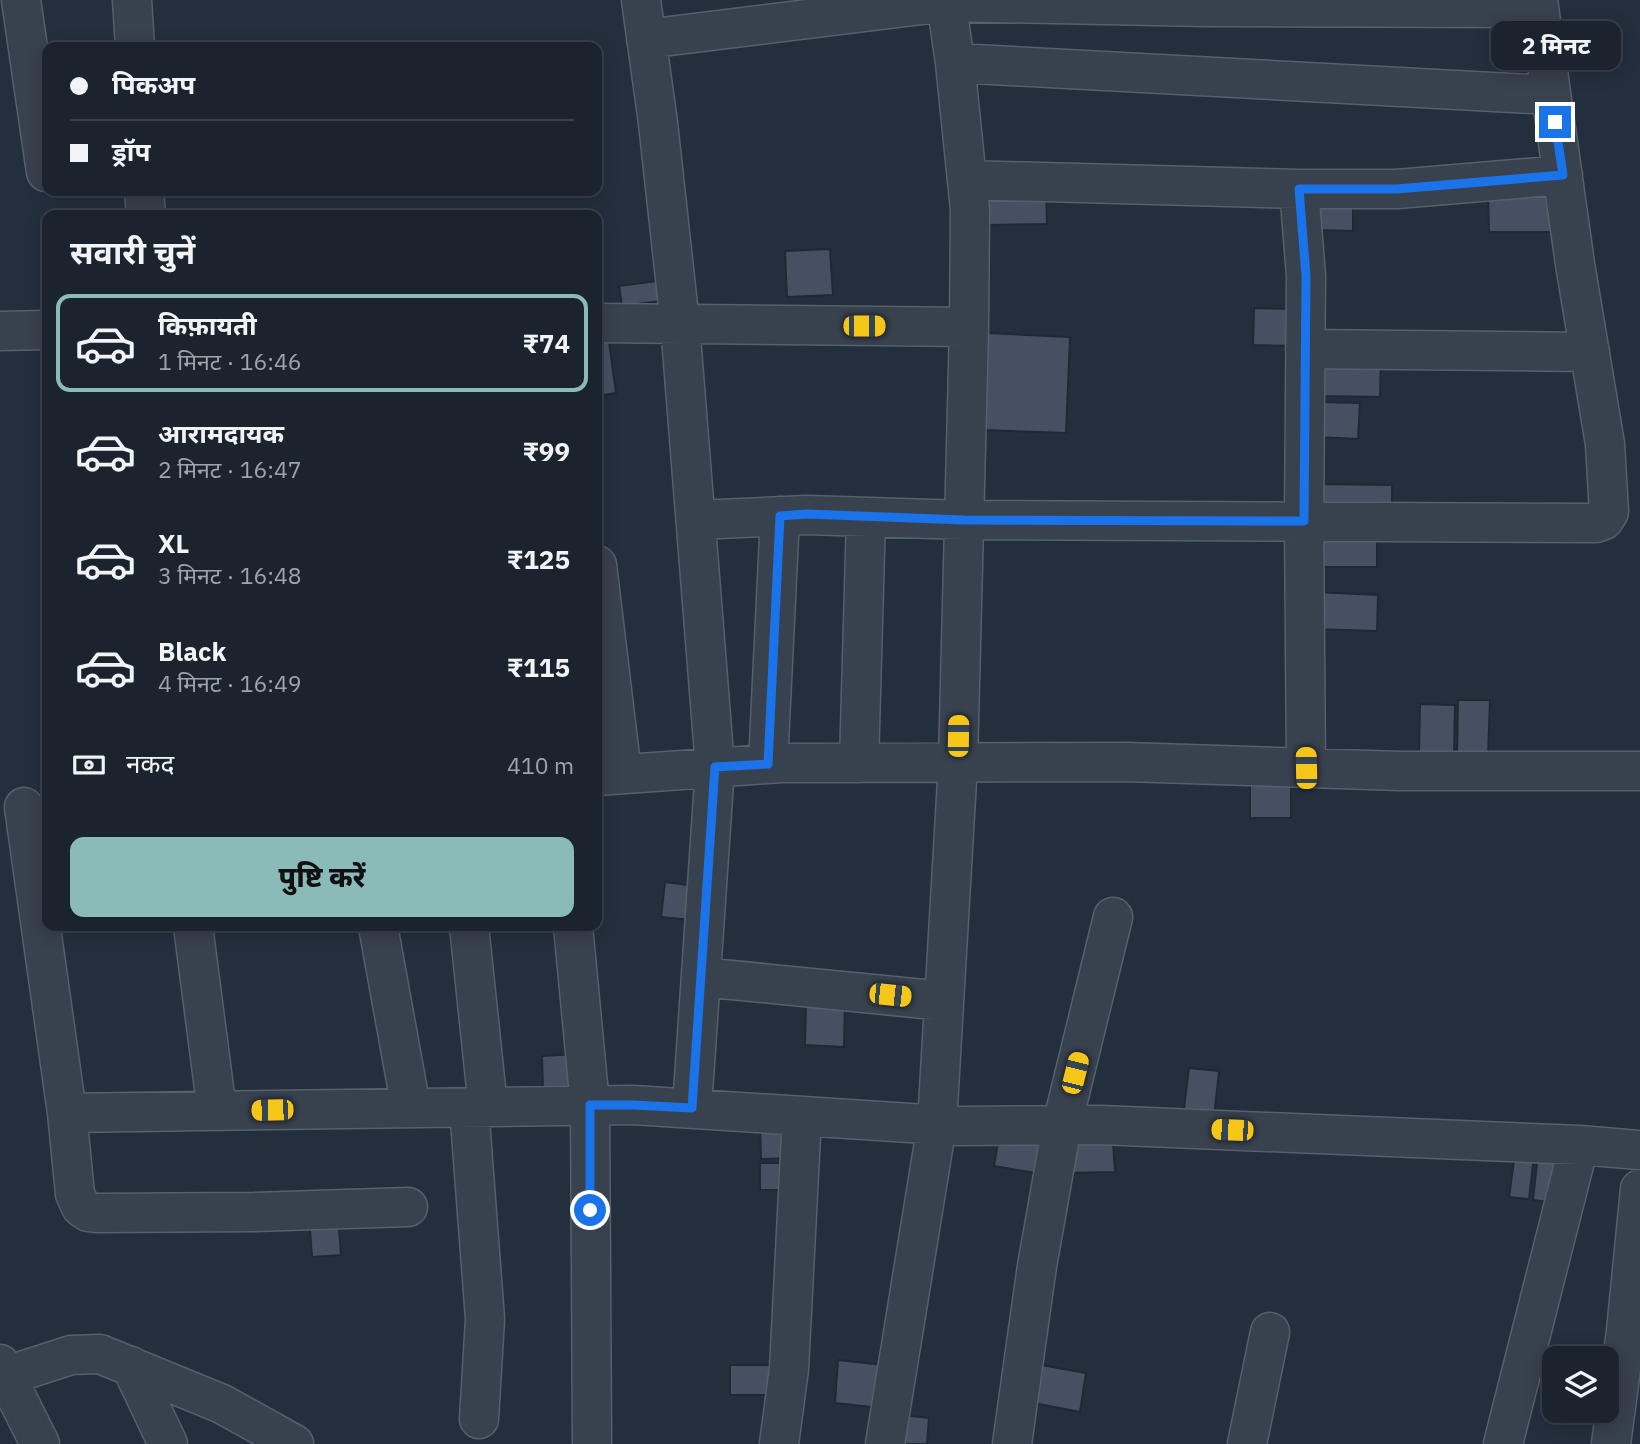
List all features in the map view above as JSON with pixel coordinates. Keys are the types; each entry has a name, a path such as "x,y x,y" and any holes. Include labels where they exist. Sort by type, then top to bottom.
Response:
{"street":[{"path":"21,0 42,144"},
{"path":"132,0 135,42"},
{"path":"641,0 658,123 680,324 715,767 692,1108"},
{"path":"646,39 946,1 1206,7 1538,4 1605,444 1609,512 1604,520 1597,523 964,520 807,514 696,520"},
{"path":"885,1444 937,1124 958,763 970,210 946,1"},
{"path":"955,63 1551,95"},
{"path":"967,180 1397,189 1563,175"},
{"path":"1299,189 1306,276 1306,768"},
{"path":"602,323 969,327"},
{"path":"0,331 42,330"},
{"path":"1306,349 1590,352"},
{"path":"768,764 780,516"},
{"path":"859,763 866,517"},
{"path":"602,652 609,775 768,764 859,763 1126,762 1400,771 1640,771"},
{"path":"24,807 75,1194 81,1207 96,1213 408,1207"},
{"path":"1012,1444 1037,1266 1062,1125 1113,917"},
{"path":"194,931 217,1111"},
{"path":"379,931 411,1108"},
{"path":"469,931 485,1319 479,1419"},
{"path":"573,931 590,1105 592,1444"},
{"path":"701,977 944,1000"},
{"path":"66,1113 633,1105 937,1124 1115,1125 1640,1150"},
{"path":"779,1444 789,1369 802,1116"},
{"path":"1503,1444 1579,1145"},
{"path":"1611,1444 1626,1331 1640,1189"},
{"path":"1247,1444 1270,1332"},
{"path":"40,1444 2,1372 71,1355 100,1354 222,1405 294,1444"},
{"path":"131,1366 168,1444"}],"building":[{"path":"1046,184 1047,224 984,225 983,185"},
{"path":"1488,195 1564,195 1564,232 1489,232"},
{"path":"1318,199 1353,200 1353,231 1317,230"},
{"path":"830,249 833,295 787,297 785,251"},
{"path":"665,280 668,300 622,306 619,286"},
{"path":"1254,308 1296,309 1294,346 1253,345"},
{"path":"607,327 616,393 602,395 602,328"},
{"path":"987,333 1070,337 1066,433 983,430"},
{"path":"1320,356 1381,357 1380,397 1319,396"},
{"path":"1319,402 1360,403 1358,439 1318,437"},
{"path":"1318,484 1392,485 1392,519 1318,518"},
{"path":"1316,526 1377,526 1377,567 1316,567"},
{"path":"1315,592 1378,595 1377,631 1314,629"},
{"path":"1458,700 1490,700 1488,756 1457,755"},
{"path":"1420,704 1455,705 1454,753 1419,752"},
{"path":"1250,773 1291,773 1291,818 1250,818"},
{"path":"665,882 696,886 692,920 661,917"},
{"path":"806,1001 845,1003 844,1047 805,1045"},
{"path":"577,1054 578,1089 543,1090 542,1056"},
{"path":"1189,1068 1219,1071 1213,1127 1182,1124"},
{"path":"793,1123 795,1158 761,1159 760,1124"},
{"path":"1000,1130 1047,1138 1042,1174 994,1166"},
{"path":"1113,1142 1115,1172 1065,1173 1064,1143"},
{"path":"1515,1153 1534,1156 1529,1199 1509,1197"},
{"path":"1538,1154 1562,1157 1556,1203 1533,1200"},
{"path":"760,1163 791,1163 792,1190 760,1190"},
{"path":"338,1214 341,1255 312,1257 309,1217"},
{"path":"838,1360 884,1365 881,1408 835,1403"},
{"path":"730,1365 772,1365 773,1395 730,1395"},
{"path":"1041,1365 1086,1373 1080,1412 1034,1403"},
{"path":"892,1414 929,1418 927,1444 903,1444"}],"route":[{"path":"590,1210 590,1105 692,1108 715,767 768,764 780,516 807,514 964,520 1304,521 1306,276 1299,189 1397,189 1563,175 1555,122"}]}
